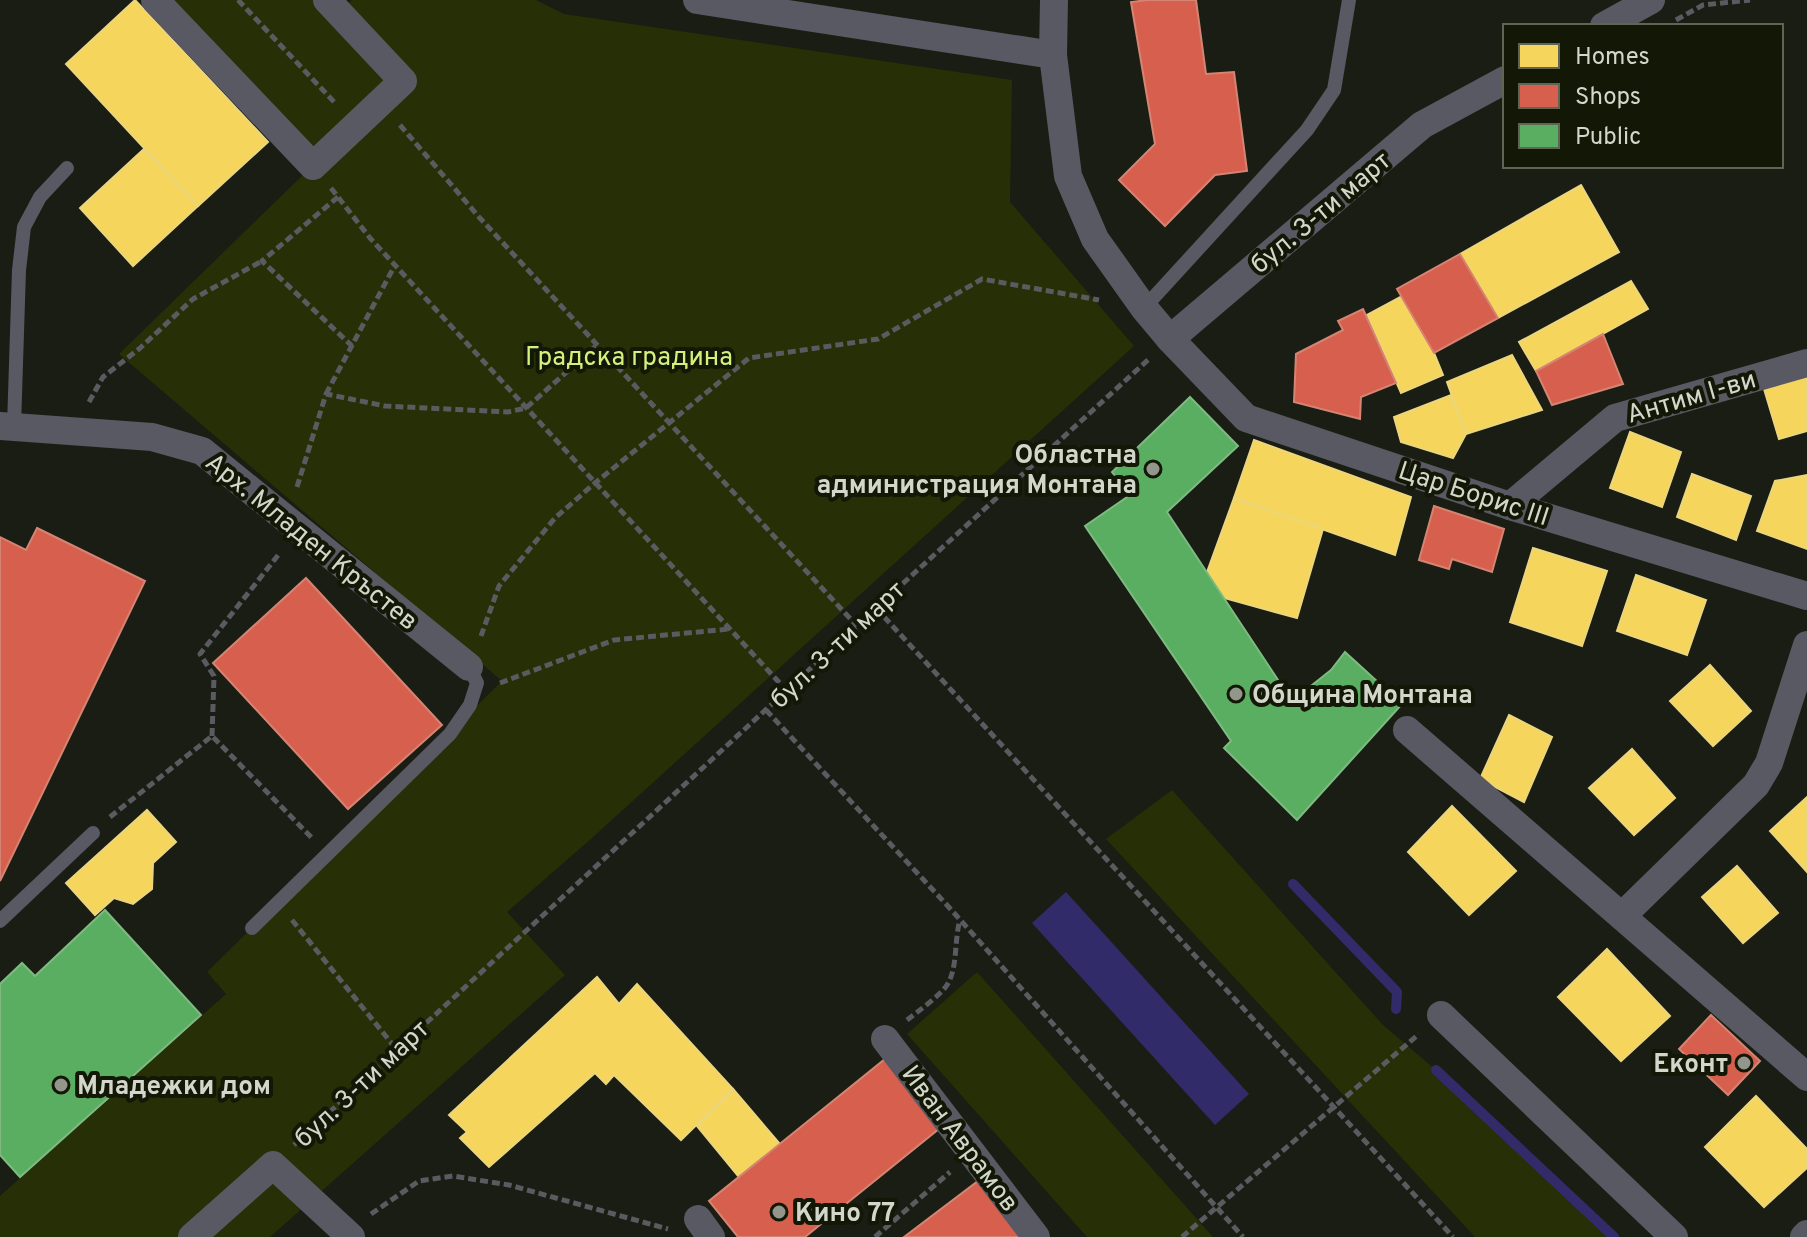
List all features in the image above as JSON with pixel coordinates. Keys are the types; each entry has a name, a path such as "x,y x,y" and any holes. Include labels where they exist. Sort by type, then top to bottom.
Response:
{"street":[{"path":"155,0 313,166 403,81 327,0"},
{"path":"697,0 1053,55"},
{"name":"Цар Борис III","path":"1054,0 1053,55 1068,176 1095,239 1170,339 1246,418 1510,506 1807,596"},
{"path":"1608,24 1651,0"},
{"name":"бул. 3-ти март","path":"1170,339 1422,125 1503,81"},
{"name":"Антим I-ви","path":"1510,506 1615,418 1807,363"},
{"name":"Арх. Младен Кръстев","path":"7,426 152,437 202,451 469,667"},
{"path":"1622,916 1756,785 1769,763 1807,645"},
{"path":"1407,730 1804,1068"},
{"path":"1441,1015 1674,1237"},
{"name":"Иван Аврамов","path":"885,1039 1036,1237"},
{"path":"273,1165 348,1234"},
{"name":"бул. 3-ти март","path":"192,1237 273,1165"}],"lane":[{"path":"1144,308 1307,130 1334,90 1349,0"},
{"path":"7,426 24,227 40,197 67,168"},
{"path":"252,928 450,734 470,705 477,683 469,667"},
{"path":"0,921 93,833"}],"path":[{"path":"238,0 356,125"},
{"path":"1668,24 1703,5 1750,0"},
{"path":"380,102 479,217 857,626"},
{"path":"313,166 370,238 787,691"},
{"path":"73,430 103,377 139,349 193,299 262,261 338,197"},
{"path":"262,261 352,346"},
{"path":"327,854 212,736 214,676 200,654 284,548 287,520 326,394 395,265"},
{"path":"469,667 499,586 555,518 749,358 878,339 982,279 1144,308"},
{"name":"бул. 3-ти март","path":"273,1165 1170,339"},
{"path":"326,394 385,406 508,412 526,408 597,345"},
{"path":"876,608 1453,1237"},
{"path":"470,705 503,681 614,640 729,629"},
{"path":"766,710 960,920 1243,1237"},
{"path":"93,833 117,810 212,736"},
{"path":"278,903 397,1050"},
{"path":"885,1039 947,986 955,961 960,920"},
{"path":"1182,1237 1441,1015"},
{"path":"875,1237 973,1153"},
{"path":"348,1234 419,1181 453,1176 509,1185 697,1230"}],"green space":[{"name":"Градска градина","path":"161,0 327,0 339,12 352,0 536,0 564,14 1012,80 1010,202 1134,346 507,912 565,975 270,1237 0,1237 0,1196 226,994 207,972 502,681 119,354 312,166"},
{"path":"1172,790 1383,1025 1436,1070 1614,1237 1475,1237 1106,839"},
{"path":"977,972 1213,1237 1087,1237 907,1034"}],"shaded area":[{"path":"1066,892 1249,1094 1215,1125 1032,923"}],"building: Homes":[{"path":"135,0 268,142 198,206 66,64"},
{"path":"144,149 198,206 133,266 80,208"},
{"path":"1581,185 1619,252 1498,318 1460,254"},
{"path":"1631,281 1648,309 1536,371 1519,342"},
{"path":"1402,296 1443,375 1401,393 1367,315"},
{"path":"1512,355 1542,410 1466,434 1447,382"},
{"path":"1807,376 1807,431 1779,439 1764,389"},
{"path":"1451,395 1466,434 1453,458 1401,442 1394,417"},
{"path":"1630,432 1681,452 1662,507 1610,488"},
{"path":"1254,440 1411,497 1395,555 1234,498"},
{"path":"1692,474 1751,496 1736,540 1677,517"},
{"path":"1807,475 1807,549 1757,531 1775,481"},
{"path":"1234,498 1323,529 1297,618 1224,598 1207,572"},
{"path":"1533,548 1607,571 1582,646 1510,622"},
{"path":"1636,575 1706,600 1687,655 1617,631"},
{"path":"1710,665 1751,711 1713,746 1670,701"},
{"path":"1509,715 1552,737 1524,802 1480,779"},
{"path":"1632,749 1675,798 1634,835 1589,788"},
{"path":"1807,797 1807,872 1770,831"},
{"path":"1452,806 1516,871 1469,915 1408,852"},
{"path":"147,810 176,842 153,863 152,889 133,904 114,898 95,915 66,883"},
{"path":"1737,866 1778,913 1743,943 1702,897"},
{"path":"1607,949 1670,1016 1621,1061 1558,997"},
{"path":"597,977 619,1004 637,984 733,1089 681,1140 614,1075 606,1084 595,1073 489,1167 460,1138 467,1132 449,1115"},
{"path":"733,1089 780,1144 739,1177 697,1126"},
{"path":"1756,1096 1807,1149 1807,1168 1764,1207 1705,1147"}],"building: Shops":[{"path":"1196,0 1206,74 1234,72 1247,171 1215,175 1165,226 1119,180 1155,144 1131,2"},
{"path":"1460,254 1498,318 1434,353 1397,289"},
{"path":"1363,309 1396,383 1361,397 1360,419 1294,402 1296,354 1343,330 1338,321"},
{"path":"1603,334 1623,384 1552,405 1536,371"},
{"path":"1434,506 1504,529 1492,572 1452,559 1449,569 1419,560"},
{"path":"37,528 145,581 0,881 0,537 26,550"},
{"path":"306,578 442,725 348,809 213,663"},
{"path":"1711,1015 1760,1061 1728,1095 1679,1049"},
{"path":"885,1059 940,1128 805,1237 738,1237 709,1201"},
{"path":"982,1178 1026,1237 904,1237"}],"building: Public":[{"path":"1190,397 1238,446 1167,512 1292,701 1331,670 1345,652 1402,704 1297,820 1224,748 1231,741 1085,526 1130,495 1112,472"},
{"name":"Младежки дом","path":"105,910 201,1015 20,1177 0,1155 0,984 22,963 35,976"}],"waterway":[{"path":"1293,884 1397,992 1396,1009"},
{"path":"1436,1070 1614,1237"}],"place":[{"name":"Областна администрация Монтана","path":"1153,469"},
{"name":"Община Монтана","path":"1236,694"},
{"name":"Еконт","path":"1744,1063"},
{"name":"Младежки дом","path":"61,1085"},
{"name":"Кино 77","path":"779,1212"}]}
